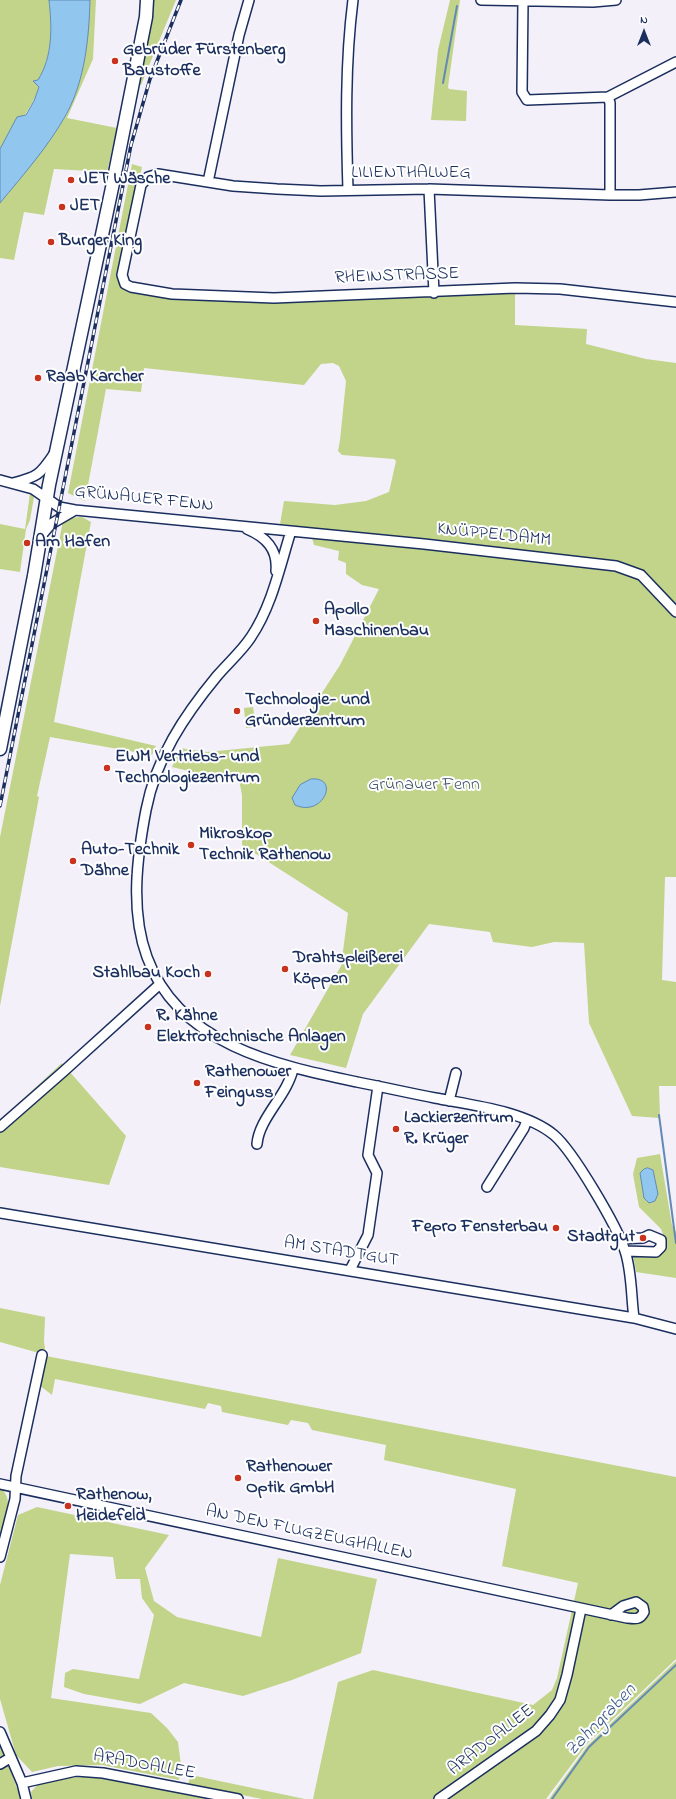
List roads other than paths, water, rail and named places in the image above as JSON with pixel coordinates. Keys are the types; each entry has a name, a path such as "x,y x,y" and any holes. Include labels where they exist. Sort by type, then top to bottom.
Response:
{"main road":[{"path":"0,749 34,576 46,497 113,183 146,18 148,0"}],"street":[{"path":"208,182 239,35 249,0"},
{"path":"348,190 347,151 349,57 353,0"},
{"path":"481,0 594,2 616,0"},
{"path":"523,1 522,92 525,99 538,100 608,97 676,62"},
{"path":"608,97 610,103 610,195"},
{"name":"LILIENTHALWEG","path":"123,280 122,275 141,185 148,177 158,174 208,182 277,189 429,189 610,195 640,195 676,192"},
{"path":"429,189 434,292"},
{"name":"RHEINSTRASSE","path":"123,280 131,287 172,294 274,298 515,288 560,289 676,302"},
{"path":"12,483 33,478 44,469 56,451"},
{"path":"0,480 33,489 46,497"},
{"name":"GRÜNAUER FENN","path":"46,497 60,507 75,510 291,531 262,618 250,638 205,690 177,730 157,770 150,795 140,857 138,915 147,957 160,984 190,1019 211,1035 239,1050 293,1069 511,1115 527,1120 546,1130 563,1145 602,1204 620,1239 625,1251 634,1318"},
{"path":"40,537 51,524 75,510"},
{"name":"GRÜNAUER FENN","path":"242,526 261,536 270,545 276,566 274,584"},
{"name":"KNÜPPELDAMM","path":"291,531 616,566 641,575 676,612"},
{"path":"0,1127 160,984"},
{"path":"257,1144 262,1128 284,1092 293,1069"},
{"path":"449,1101 456,1073"},
{"path":"350,1270 368,1235 377,1173 368,1155 378,1086"},
{"path":"487,1187 491,1178 524,1128 527,1120"},
{"name":"AM STADTGUT","path":"0,1213 634,1318 676,1328"},
{"path":"620,1239 643,1238 649,1235 661,1240 661,1247 656,1252 625,1251"},
{"path":"0,1557 15,1499 15,1487 42,1355"},
{"name":"AN DEN FLUGZEUGHALLEN","path":"0,1484 611,1615"},
{"name":"ARADOALLEE","path":"439,1799 536,1731 550,1715 560,1700 581,1609"},
{"path":"0,1732 22,1783 26,1799"},
{"path":"0,1764 10,1758"},
{"name":"ARADOALLEE","path":"22,1783 76,1771 103,1773 238,1799"}],"water":[{"path":"49,0 90,0 89,29 82,72 73,100 60,125 35,160 0,203 0,149 17,117 26,115 34,101 39,87 33,81 38,80 43,71 49,51 51,21"},
{"path":"311,779 320,780 325,784 327,789 325,796 314,806 305,807 295,805 292,798 300,785"},
{"path":"648,1168 653,1170 658,1194 655,1201 649,1203 644,1198 640,1173 644,1169"}],"waterway":[{"path":"443,83 457,6"},
{"path":"659,1115 676,1243"},
{"name":"Zahngraben","path":"552,1799 589,1747 676,1665"}],"railway":[{"path":"0,806 131,145 150,79 181,0"}],"place":[{"name":"Gebrüder Fürstenberg Baustoffe","path":"115,61"},
{"name":"JET Wäsche","path":"71,180"},
{"name":"JET","path":"62,207"},
{"name":"Burger King","path":"51,242"},
{"name":"Raab Karcher","path":"38,378"},
{"name":"Am Hafen","path":"27,543"},
{"name":"Apollo Maschinenbau","path":"316,621"},
{"name":"Technologie- und Gründerzentrum","path":"237,711"},
{"name":"EWM Vertriebs- und Technologiezentrum","path":"107,768"},
{"name":"Mikroskop Technik Rathenow","path":"191,845"},
{"name":"Auto-Technik Dähne","path":"73,861"},
{"name":"Drahtspleißerei Köppen","path":"285,969"},
{"name":"Stahlbau Koch","path":"208,974"},
{"name":"R. Kähne Elektrotechnische Anlagen","path":"148,1027"},
{"name":"Rathenower Feinguss","path":"197,1083"},
{"name":"Lackierzentrum R. Krüger","path":"396,1129"},
{"name":"Fepro Fensterbau","path":"556,1228"},
{"name":"Stadtgut","path":"643,1238"},
{"name":"Rathenower Optik GmbH","path":"238,1478"},
{"name":"Rathenow, Heidefeld","path":"68,1506"}],"park label":[{"name":"Grünauer Fenn","path":"424,786"}]}
